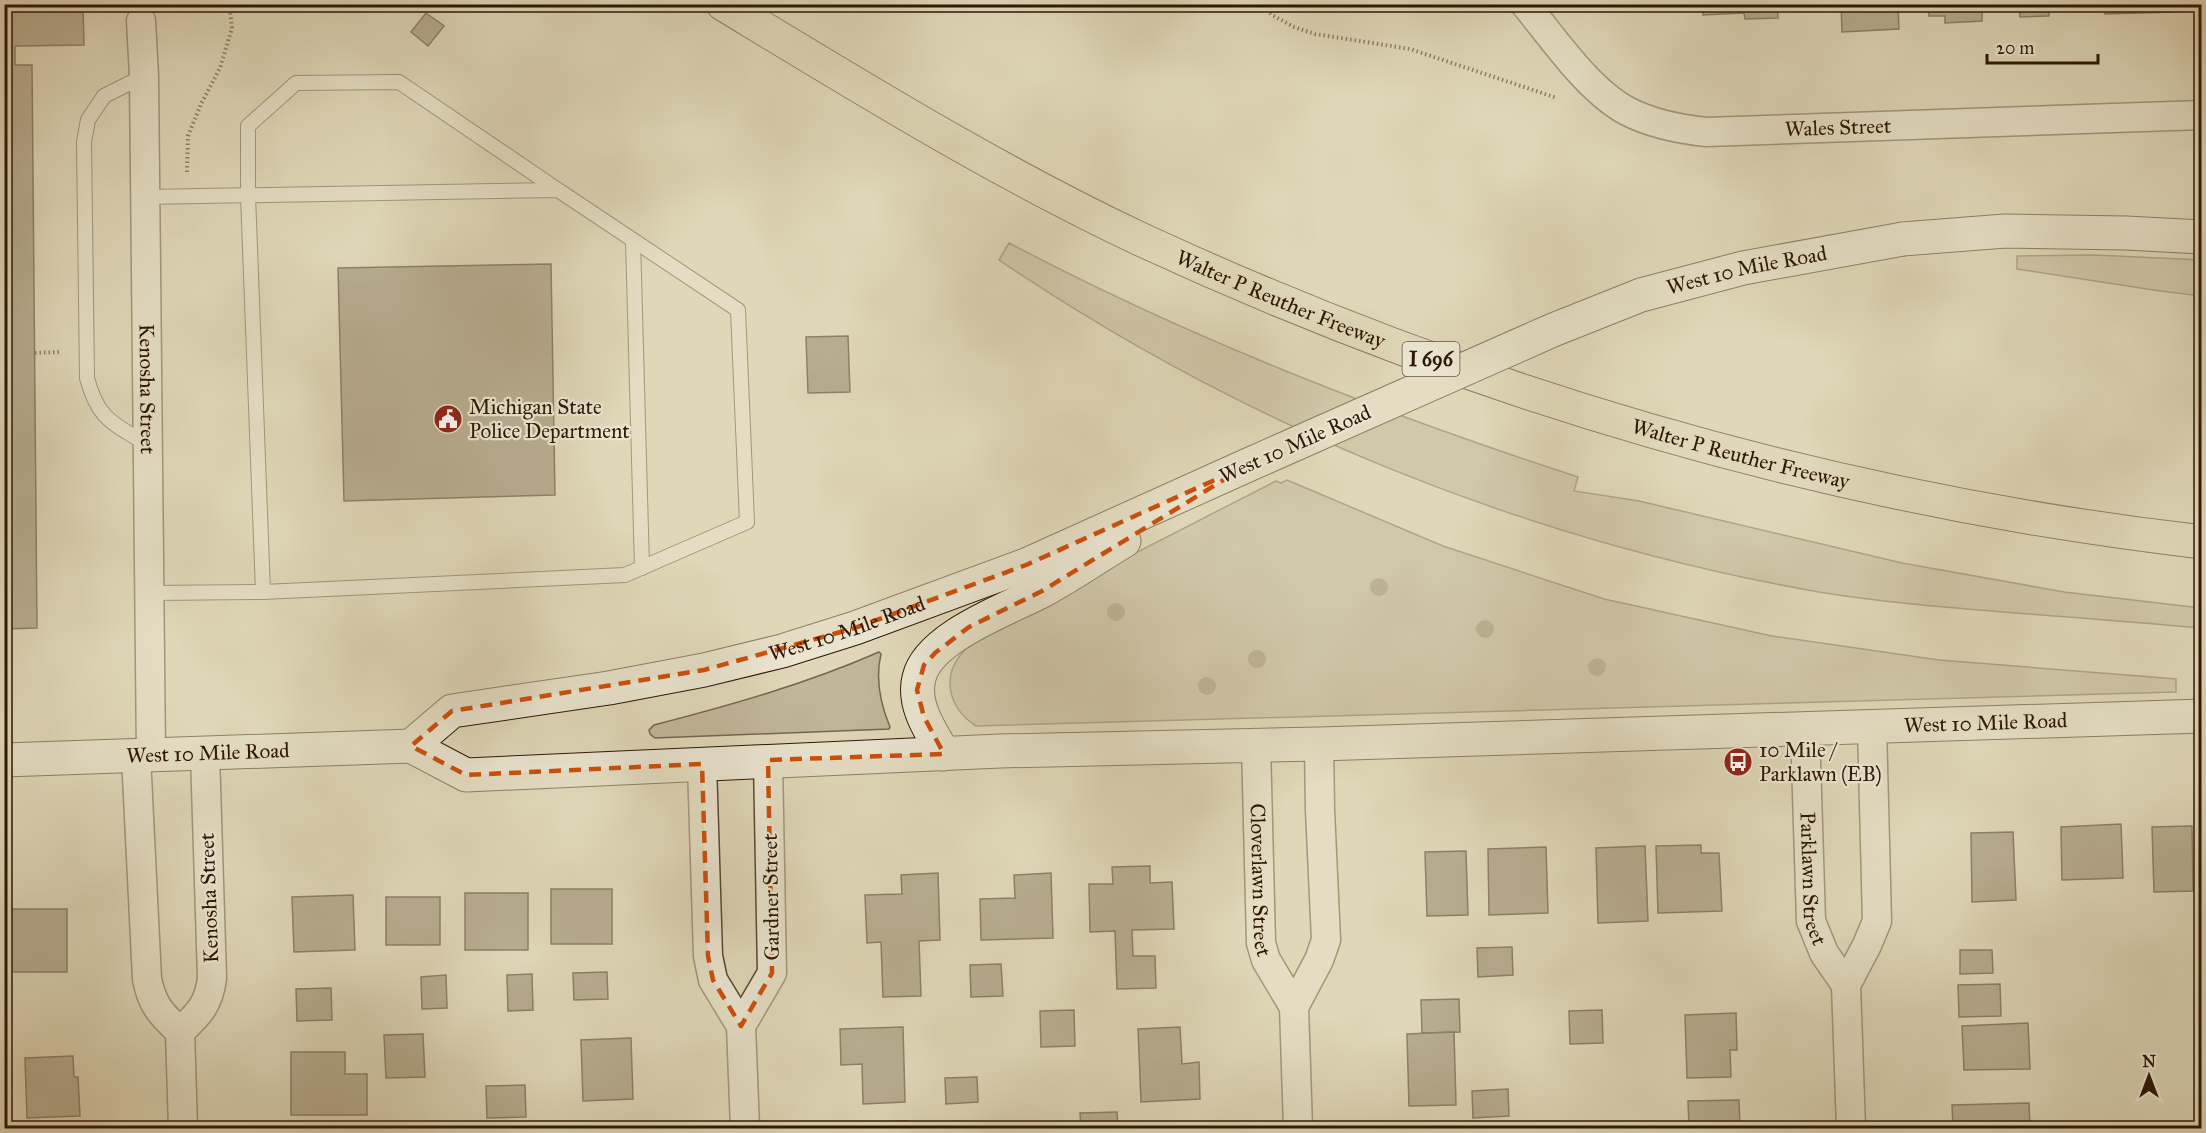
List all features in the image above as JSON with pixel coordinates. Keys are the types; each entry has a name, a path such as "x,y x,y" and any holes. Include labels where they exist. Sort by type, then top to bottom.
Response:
{"highway":[{"name":"Walter P Reuther Freeway","path":"723,4 818,64 913,118 1033,185 1139,238 1377,339 1498,384 1628,426 1760,462 1858,484 2107,531 2202,542"}],"main road":[{"name":"West 10 Mile Road","path":"411,746 452,711 609,688 704,670 782,651 855,628 1026,565 1553,330 1641,294 1743,267 1903,239 2005,231 2126,232 2202,237"},
{"path":"944,754 924,717 917,690 924,665 935,653 951,638 969,627 1042,591 1248,465"},
{"name":"West 10 Mile Road","path":"4,760 411,746 466,775 944,754 2202,716"}],"street":[{"name":"Wales Street","path":"1525,4 1592,84 1625,110 1675,129 1718,132 2202,115"},
{"name":"Kenosha Street","path":"138,13 144,76 150,593 144,756 147,979 151,996 160,1013 180,1032 205,1004 210,995 212,978 205,754"},
{"name":"Parklawn Street","path":"1805,729 1811,921 1824,953 1846,984 1868,945 1877,921 1872,726"},
{"name":"Cloverlawn Street","path":"1256,744 1261,943 1266,960 1294,1007 1298,1128"},
{"name":"Cloverlawn Street","path":"1294,1007 1319,960 1326,940 1319,744"},
{"name":"Gardner Street","path":"741,1026 772,973 768,760"},
{"path":"702,764 708,956 713,980 741,1026 745,1128"},
{"path":"1846,984 1851,1128"},
{"path":"180,1032 183,1128"}],"lane":[{"path":"144,76 104,96 88,120 84,142 87,378 92,399 106,418 148,445"},
{"path":"150,593 263,592 625,575 747,522 738,310 399,82 296,83 248,126 248,195 263,592"},
{"path":"145,197 558,190"},
{"path":"633,240 642,568"}],"path":[{"path":"186,172 188,136 201,104 220,68 231,28 229,4"}],"highlighted area":[{"path":"1248,465 1042,591 969,627 935,653 924,665 917,690 924,717 944,754 768,760 772,973 741,1026 713,980 708,956 702,764 466,775 411,746 452,711 704,670 855,628 1026,565"}],"shaded area":[{"path":"1009,243 1147,311 1288,372 1432,427 1578,477 1574,491 1639,501 1902,563 2064,592 2201,608 2201,628 1934,606 1819,592 1709,570 1601,542 1495,508 1391,469 1289,425 1190,375 1093,320 999,260"},
{"path":"2095,255 2201,260 2201,296 2017,269 2017,256"},
{"path":"1287,480 1443,546 1604,599 1772,636 1939,660 2176,679 2176,692 976,726 959,709 950,689 950,679 958,658 967,648 1005,620 1276,481 1281,483"},
{"path":"879,652 881,654 878,673 880,691 889,729 655,738 650,734 649,730 654,725 768,693 852,664"}],"building":[{"path":"4,4 83,4 84,45 15,46 15,65 32,65 37,628 4,629"},
{"path":"1702,4 1777,4 1778,18 1745,19 1744,13 1703,15"},
{"path":"1841,4 1898,4 1899,29 1842,32"},
{"path":"1928,4 1982,4 1982,21 1945,23 1945,16 1929,16"},
{"path":"2019,4 2078,4 2078,8 2049,9 2049,16 2020,17"},
{"path":"2105,4 2174,4 2174,12 2105,14"},
{"path":"426,13 444,26 428,46 411,32"},
{"name":"Michigan State Police Department","path":"551,264 555,495 344,501 338,268"},
{"path":"848,336 850,392 808,393 806,337"},
{"path":"2121,824 2123,878 2062,880 2061,827"},
{"path":"2192,826 2193,891 2154,892 2152,827"},
{"path":"2013,832 2016,900 1972,902 1971,833"},
{"path":"1701,845 1701,853 1719,853 1722,911 1658,913 1656,846"},
{"path":"1645,846 1648,921 1598,923 1596,848"},
{"path":"1546,847 1548,913 1489,915 1488,849"},
{"path":"1466,851 1468,915 1427,916 1425,852"},
{"path":"1150,866 1150,883 1172,882 1174,929 1132,930 1133,956 1155,956 1156,988 1117,989 1115,931 1090,932 1089,884 1113,884 1112,867"},
{"path":"938,873 940,940 919,941 921,996 883,997 881,942 867,943 865,895 902,894 901,875"},
{"path":"1051,873 1053,938 981,940 980,899 1015,898 1014,875"},
{"path":"551,889 612,889 612,944 551,944"},
{"path":"465,893 528,893 528,950 465,950"},
{"path":"353,895 355,950 294,952 292,897"},
{"path":"386,897 440,897 440,945 386,945"},
{"path":"6,909 67,909 67,972 6,972"},
{"path":"1512,947 1513,975 1478,977 1477,948"},
{"path":"1960,950 1992,950 1993,973 1960,974"},
{"path":"1001,964 1003,996 971,997 970,965"},
{"path":"607,972 608,999 574,1000 573,973"},
{"path":"532,974 533,1010 508,1011 507,975"},
{"path":"446,975 447,1008 422,1009 421,977"},
{"path":"2000,984 2001,1016 1959,1017 1958,985"},
{"path":"331,988 332,1020 297,1021 296,989"},
{"path":"1459,999 1460,1032 1422,1033 1421,1000"},
{"path":"1074,1010 1075,1046 1041,1047 1040,1011"},
{"path":"1602,1010 1603,1043 1570,1044 1569,1011"},
{"path":"1736,1013 1737,1050 1730,1050 1731,1077 1687,1078 1685,1015"},
{"path":"2028,1023 2030,1069 1964,1070 1962,1026"},
{"path":"903,1027 905,1102 863,1104 862,1064 841,1065 840,1029"},
{"path":"1180,1027 1182,1064 1199,1062 1200,1099 1141,1102 1138,1029"},
{"path":"1454,1032 1456,1105 1409,1106 1407,1034"},
{"path":"423,1034 425,1077 386,1078 384,1035"},
{"path":"631,1038 633,1099 583,1101 581,1040"},
{"path":"291,1052 345,1052 345,1074 367,1074 367,1115 291,1115"},
{"path":"73,1056 74,1077 78,1077 80,1116 27,1118 25,1058"},
{"path":"977,1077 978,1102 946,1104 945,1078"},
{"path":"525,1085 526,1117 487,1118 486,1086"},
{"path":"1508,1089 1509,1116 1473,1118 1472,1091"},
{"path":"1739,1100 1740,1128 1689,1128 1688,1101"},
{"path":"2029,1103 2030,1128 1953,1128 1952,1105"},
{"path":"1117,1112 1118,1128 1081,1128 1080,1113"},
{"path":"907,1121 907,1128 844,1128 844,1123"},
{"path":"1512,1123 1512,1128 1472,1128 1472,1124"},
{"path":"426,1125 426,1128 390,1128 390,1126"}],"place":[{"name":"Michigan State Police Department","path":"448,419"},
{"name":"10 Mile / Parklawn (EB)","path":"1738,762"}]}
